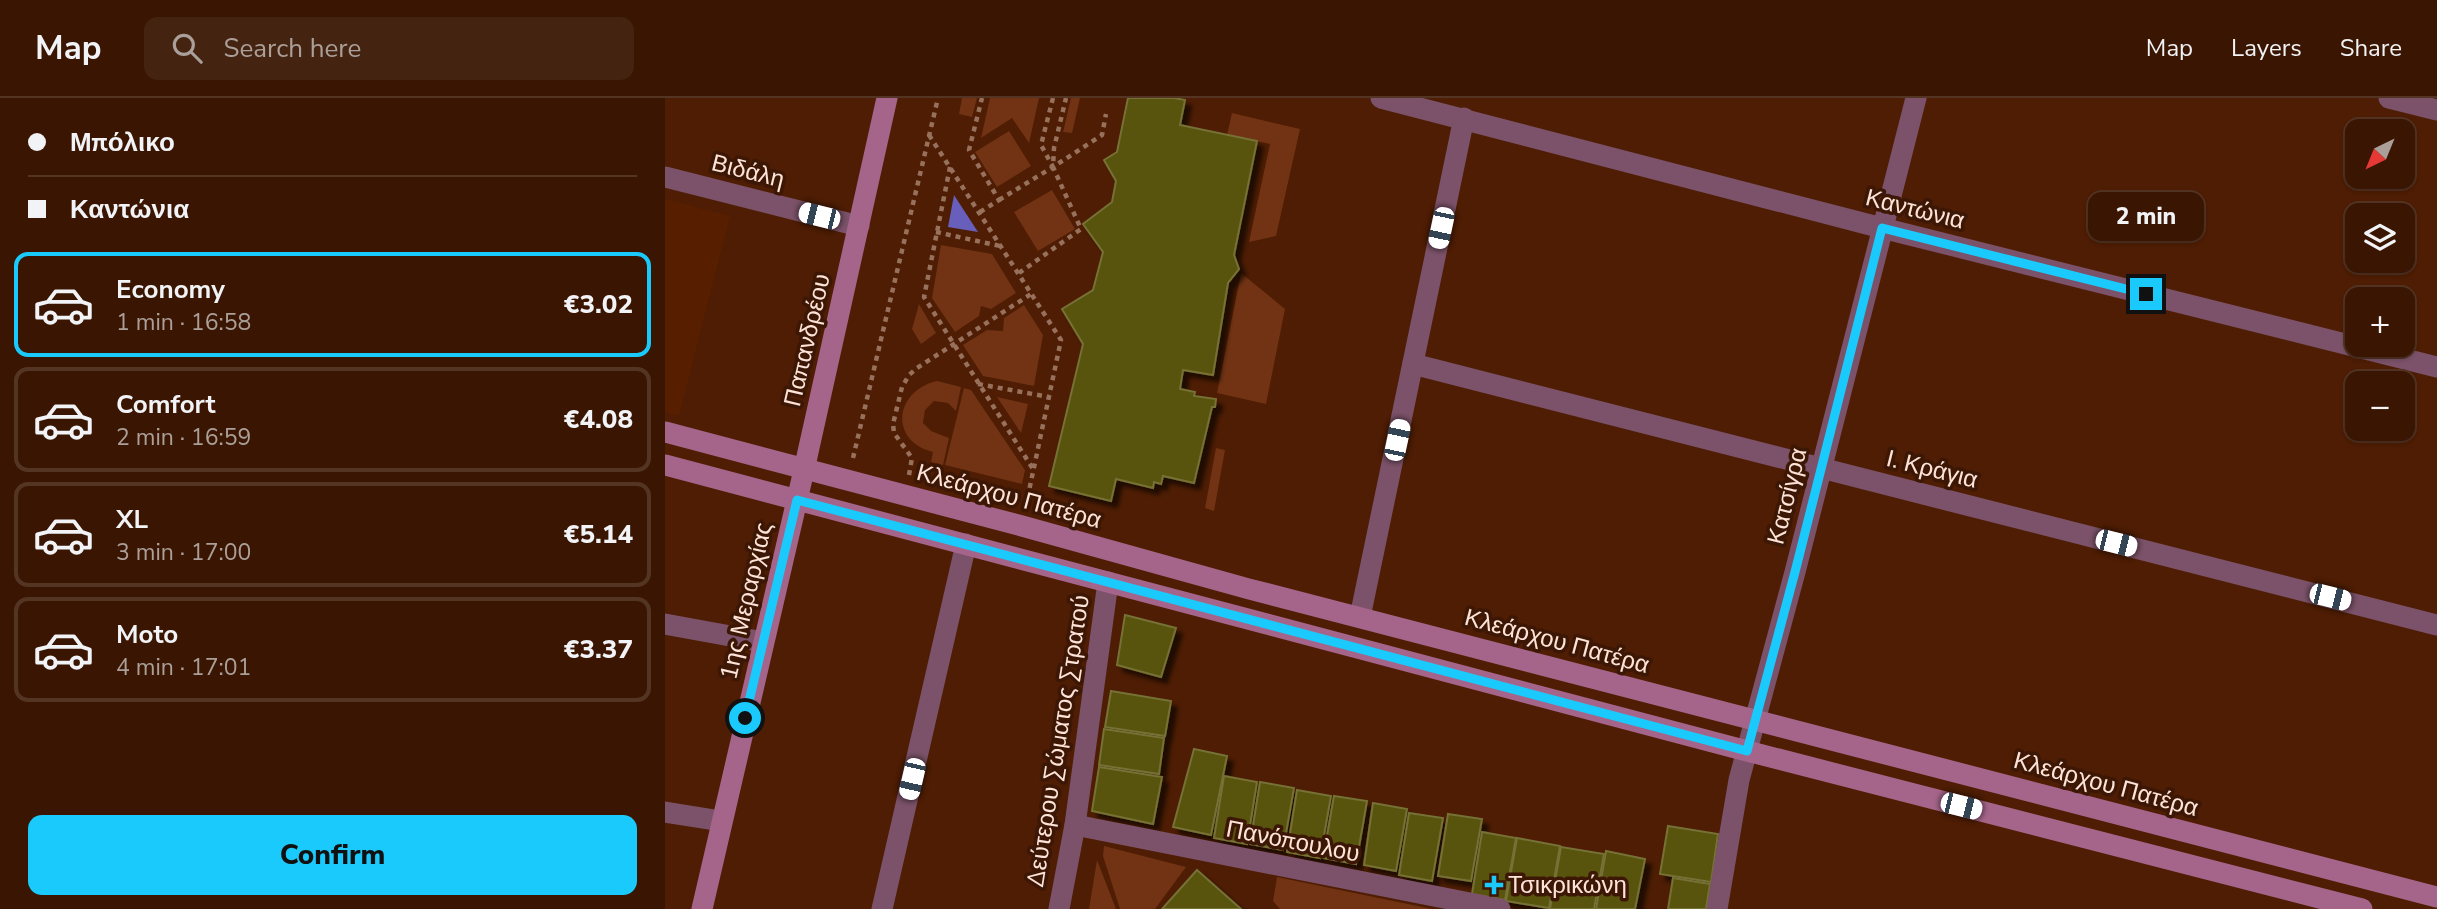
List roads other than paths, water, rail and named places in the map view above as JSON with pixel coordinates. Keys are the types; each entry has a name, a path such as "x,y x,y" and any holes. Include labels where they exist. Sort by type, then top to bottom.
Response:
{"street":[{"name":"Παπανδρέου","path":"804,470 887,98"},
{"name":"Καντώνια","path":"1381,98 1882,228 2437,367"},
{"name":"Κατσίγρα","path":"1717,909 1739,780 1916,98"},
{"path":"2389,98 2437,110"},
{"path":"1360,617 1464,118"},
{"name":"Βιδάλη","path":"665,177 859,226"},
{"name":"Ι. Κράγια","path":"1413,365 2437,625"},
{"name":"Κλεάρχου Πατέρα","path":"665,432 1249,589 2437,897"},
{"path":"665,465 1747,751 2362,909"},
{"name":"1ης Μεραρχίας","path":"702,909 804,470"},
{"path":"883,909 966,544"},
{"name":"Δεύτερου Σώματος Στρατού","path":"1059,909 1075,825 1108,582"},
{"path":"665,624 763,642"},
{"path":"665,812 721,821"},
{"name":"Πανόπουλου","path":"1075,825 1500,909"}],"place":[{"name":"Τσικρικώνη","path":"1494,885"}]}
